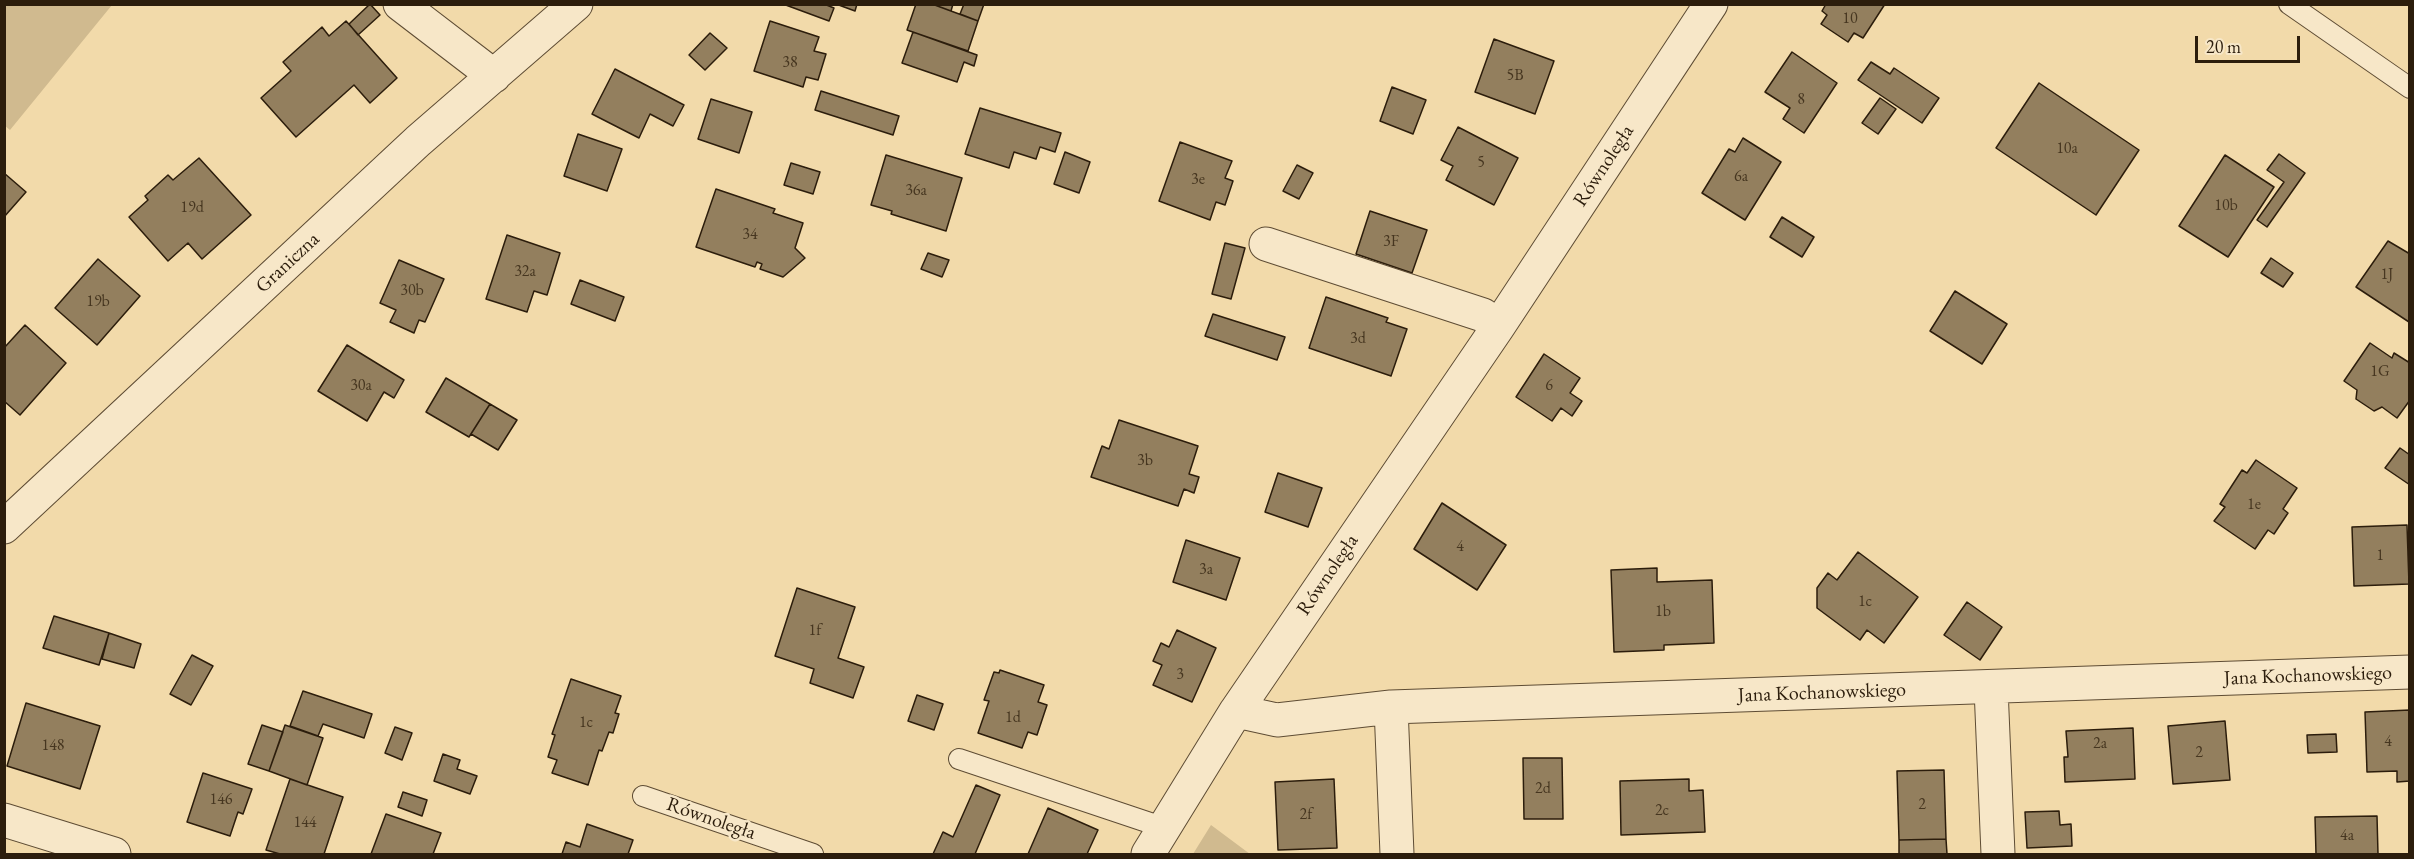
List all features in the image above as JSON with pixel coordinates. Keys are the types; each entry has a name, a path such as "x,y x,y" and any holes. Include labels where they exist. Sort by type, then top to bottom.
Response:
{"street":[{"path":"400,4 494,76"},
{"name":"Graniczna","path":"4,527 418,141 576,4"},
{"name":"Równoległa","path":"1156,841 1236,711 1498,327 1711,4"},
{"path":"1266,244 1483,315 1498,327"},
{"name":"Jana Kochanowskiego","path":"1236,711 1277,720 1391,707 2409,672"},
{"path":"1991,688 1998,855"},
{"path":"1391,707 1397,855"},
{"path":"4,820 114,855"}],"lane":[{"path":"2289,4 2409,88"},
{"name":"Równoległa","path":"959,759 1156,841"},
{"name":"Równoległa","path":"642,796 813,855"}],"shaded area":[{"path":"4,5 112,5 10,130 4,125"},
{"path":"1211,825 1250,854 1193,854"}],"building":[{"path":"370,4 380,15 358,35 349,24"},
{"path":"783,4 824,4 834,8 829,21"},
{"path":"836,4 857,4 855,11"},
{"path":"916,4 932,4 978,21 968,51 907,30"},
{"path":"932,4 953,4 951,11"},
{"path":"964,4 984,4 978,21 960,14"},
{"path":"1826,4 1885,4 1863,38 1854,33 1848,42 1821,24 1827,15 1822,11"},
{"path":"346,21 397,78 370,103 354,85 296,137 261,98 291,71 283,62 322,27 329,36"},
{"path":"770,21 819,37 814,51 826,54 818,80 806,77 803,87 754,71"},
{"path":"913,32 977,55 974,66 964,62 957,82 902,63"},
{"path":"710,33 727,48 705,70 689,55"},
{"path":"1494,39 1554,61 1535,114 1475,92"},
{"path":"1792,52 1837,83 1804,133 1783,119 1790,108 1765,92"},
{"path":"1871,62 1890,74 1894,68 1939,98 1922,123 1858,80"},
{"path":"615,69 684,105 673,126 650,114 639,138 592,114"},
{"path":"2039,83 2139,150 2096,215 1996,148"},
{"path":"1392,87 1426,100 1413,134 1380,121"},
{"path":"821,91 899,116 893,135 815,110"},
{"path":"1880,98 1896,109 1878,134 1862,123"},
{"path":"711,99 752,112 739,153 698,139"},
{"path":"980,108 1061,133 1055,152 1040,147 1036,159 1014,152 1009,168 965,154"},
{"path":"1458,127 1518,158 1494,205 1446,180 1453,166 1441,160"},
{"path":"578,134 622,149 607,191 564,176"},
{"path":"1743,138 1781,162 1745,220 1702,193 1729,149 1735,152"},
{"path":"1180,142 1232,161 1225,178 1233,181 1225,205 1216,202 1210,220 1159,201"},
{"path":"1065,152 1090,162 1079,193 1054,184"},
{"path":"2279,154 2305,173 2267,227 2257,220 2284,182 2267,170"},
{"path":"886,155 962,178 946,231 891,214 892,211 871,205"},
{"path":"2225,155 2274,187 2228,257 2179,226"},
{"path":"199,158 251,215 202,259 188,243 168,261 129,217 148,200 145,196 168,175 173,180"},
{"path":"791,163 820,172 813,194 784,185"},
{"path":"1297,165 1313,173 1299,199 1283,191"},
{"path":"4,173 26,192 4,217"},
{"path":"716,189 775,209 773,213 803,223 795,248 805,258 783,277 760,269 762,264 757,262 755,267 696,247"},
{"path":"1370,211 1427,230 1412,273 1356,254"},
{"path":"1782,217 1814,237 1802,257 1770,237"},
{"path":"507,235 560,253 547,295 534,291 527,312 486,299"},
{"path":"2388,241 2410,254 2409,322 2356,287"},
{"path":"1225,243 1245,248 1231,299 1212,294"},
{"path":"928,253 949,260 942,277 921,269"},
{"path":"2271,258 2293,273 2283,287 2261,273"},
{"path":"98,259 140,296 97,345 55,308"},
{"path":"399,260 444,279 425,322 419,320 414,333 390,322 396,310 380,303"},
{"path":"580,280 624,297 615,321 571,304"},
{"path":"1955,291 2007,324 1982,364 1930,331"},
{"path":"1326,297 1388,318 1386,322 1407,329 1391,376 1309,348"},
{"path":"1213,314 1285,337 1277,360 1205,336"},
{"path":"25,325 66,363 20,415 4,401 4,348"},
{"path":"2370,343 2392,358 2394,353 2410,363 2410,400 2397,418 2382,407 2374,411 2356,399 2357,390 2344,381"},
{"path":"347,345 404,380 394,398 384,392 367,421 318,391"},
{"path":"1544,354 1580,378 1570,393 1582,401 1572,416 1561,408 1552,421 1516,397"},
{"path":"446,378 490,404 469,437 426,412"},
{"path":"490,404 517,420 498,450 471,434"},
{"path":"1119,420 1198,446 1189,474 1199,477 1194,493 1184,489 1178,506 1091,477 1102,446 1109,449"},
{"path":"2400,448 2410,455 2410,485 2385,468"},
{"path":"2256,460 2297,488 2283,509 2288,513 2274,534 2268,530 2255,549 2214,521 2225,507 2220,504 2242,470 2247,473"},
{"path":"1278,473 1322,488 1308,527 1265,512"},
{"path":"1442,503 1506,545 1477,590 1414,549"},
{"path":"2407,525 2409,584 2354,586 2352,527"},
{"path":"1186,540 1240,558 1226,600 1173,582"},
{"path":"1858,552 1918,597 1884,643 1867,630 1860,640 1817,608 1817,588 1828,573 1837,580"},
{"path":"1657,568 1657,582 1712,580 1714,643 1664,645 1664,650 1614,652 1611,570"},
{"path":"797,588 855,607 838,658 864,667 853,698 810,683 814,669 775,656"},
{"path":"1967,602 2002,627 1980,660 1944,635"},
{"path":"54,616 109,633 99,665 43,648"},
{"path":"1177,630 1216,648 1192,702 1153,685 1162,665 1153,661 1161,643 1169,647"},
{"path":"109,633 141,644 134,668 102,659"},
{"path":"192,655 213,666 191,705 170,694"},
{"path":"1000,670 1044,685 1038,702 1047,705 1037,735 1028,732 1022,748 978,733 989,701 984,700 994,672 999,673"},
{"path":"571,679 621,696 615,713 619,714 613,733 609,732 602,751 599,750 588,785 552,773 557,760 548,757 555,735 552,734"},
{"path":"303,691 372,714 364,738 323,724 318,736 290,726"},
{"path":"917,695 943,704 934,730 908,721"},
{"path":"26,703 100,726 80,789 7,766"},
{"path":"2410,710 2410,781 2397,782 2397,771 2367,772 2365,712"},
{"path":"2225,721 2230,780 2173,784 2168,726"},
{"path":"262,725 283,732 269,771 248,764"},
{"path":"285,725 323,738 307,785 269,771"},
{"path":"395,727 412,733 402,760 385,753"},
{"path":"2133,728 2135,779 2065,782 2064,757 2068,757 2066,731"},
{"path":"2336,734 2337,752 2308,753 2307,735"},
{"path":"443,754 460,760 457,769 477,776 470,794 434,781"},
{"path":"1523,758 1562,758 1563,819 1524,819"},
{"path":"1944,770 1946,839 1899,840 1897,771"},
{"path":"203,773 252,789 243,814 238,812 230,836 187,822"},
{"path":"290,779 343,797 324,854 280,854 266,850"},
{"path":"1334,779 1337,848 1278,850 1275,782"},
{"path":"1689,779 1689,791 1703,790 1705,832 1621,835 1620,781"},
{"path":"976,785 1000,795 975,854 933,854 943,832 953,837"},
{"path":"403,792 427,800 422,816 398,807"},
{"path":"1048,808 1098,830 1087,854 1028,854"},
{"path":"2059,811 2060,825 2071,824 2072,846 2027,848 2025,812"},
{"path":"386,814 441,833 433,854 371,854"},
{"path":"2377,816 2378,854 2316,854 2315,817"},
{"path":"587,824 633,840 628,854 562,854 566,842 580,847"},
{"path":"1946,839 1947,854 1899,854 1899,840"}]}
